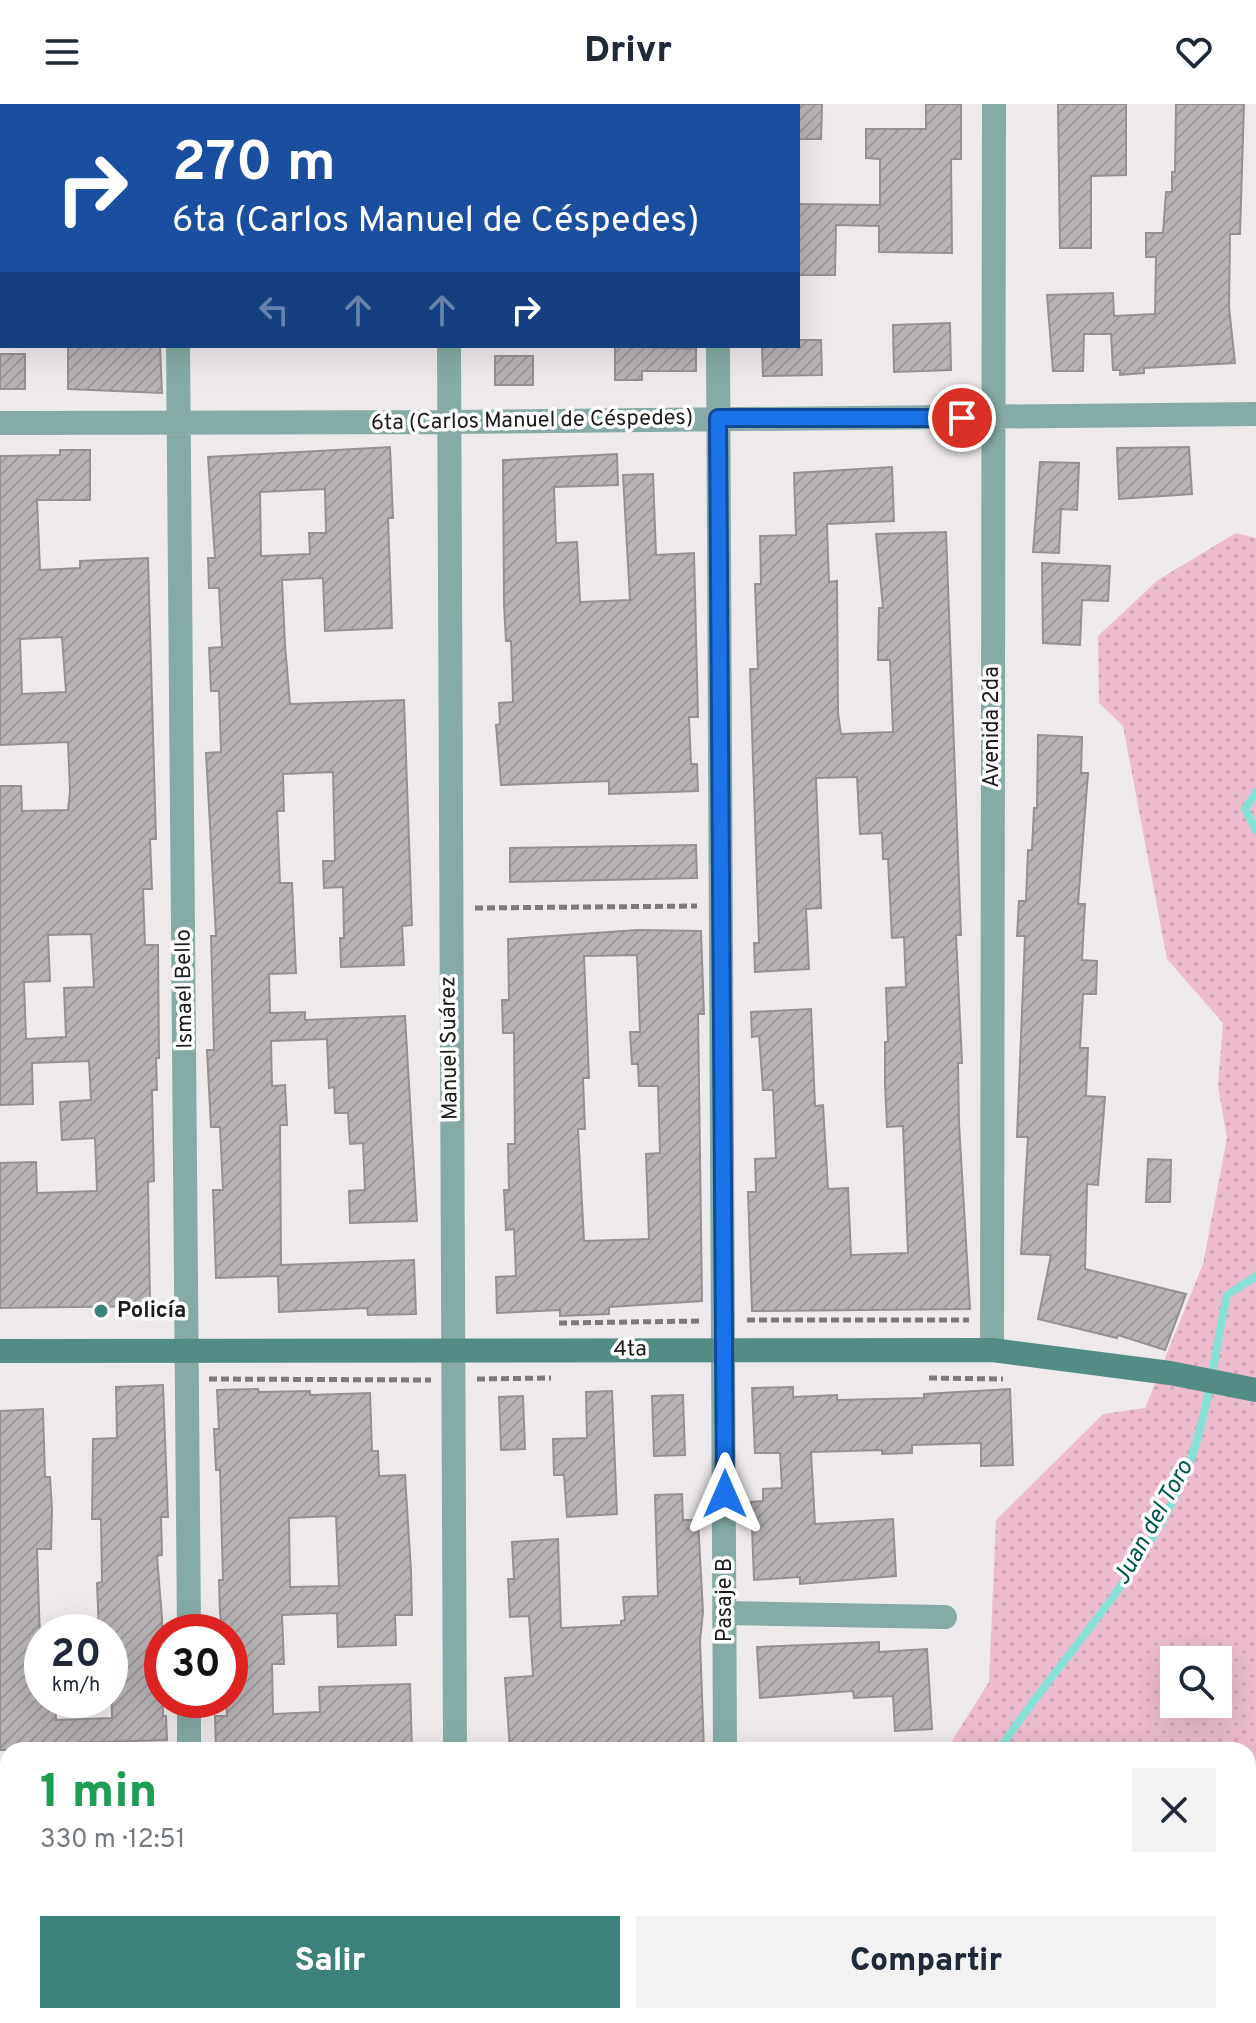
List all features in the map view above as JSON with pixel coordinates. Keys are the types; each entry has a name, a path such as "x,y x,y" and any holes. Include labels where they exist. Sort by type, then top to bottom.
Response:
{"main road":[{"name":"4ta","path":"0,1351 992,1350 1170,1373 1256,1390"}],"street":[{"name":"Avenida 2da","path":"992,1350 994,104"},
{"name":"Ismael Bello","path":"178,348 189,1614"},
{"name":"Manuel Suárez","path":"449,348 448,909 455,1742"},
{"name":"Pasaje B","path":"718,348 726,1349 725,1742"},
{"name":"6ta (Carlos Manuel de Céspedes)","path":"0,423 1256,414"},
{"path":"724,1613 945,1617"},
{"path":"189,1718 189,1742"}],"path":[{"path":"448,909 722,906"},
{"path":"543,1323 990,1320"}],"shaded area":[{"path":"1236,533 1256,538 1256,1742 951,1742 989,1682 996,1520 1103,1414 1145,1408 1203,1264 1227,1138 1218,1086 1223,1023 1167,959 1123,726 1099,703 1098,636 1158,580"}],"building":[{"path":"800,104 822,104 821,139 800,139"},
{"path":"926,104 961,104 961,159 951,159 952,253 879,252 879,226 836,225 835,275 800,275 800,204 880,205 880,159 866,158 866,129 926,129"},
{"path":"1058,104 1126,104 1126,175 1091,176 1091,248 1060,248"},
{"path":"1176,104 1244,104 1240,234 1230,234 1229,307 1235,363 1144,368 1144,373 1120,375 1120,370 1113,370 1111,334 1084,334 1083,371 1053,371 1047,295 1113,293 1114,316 1155,314 1156,257 1146,257 1146,233 1163,233 1166,192 1172,192 1172,172 1175,172"},
{"path":"950,323 951,370 894,372 893,325"},
{"path":"800,340 821,340 822,375 763,376 762,348 800,348"},
{"path":"68,348 160,348 162,393 68,389"},
{"path":"615,348 696,349 696,371 642,371 642,380 615,380"},
{"path":"0,354 25,354 25,389 0,389"},
{"path":"495,356 533,356 533,385 495,385"},
{"path":"390,447 393,518 388,518 392,628 325,631 323,578 282,580 290,704 404,700 412,925 402,926 404,965 341,967 343,887 324,888 323,861 335,861 333,772 283,774 284,811 277,811 280,883 292,883 296,973 269,974 270,1013 305,1012 305,1020 405,1016 417,1221 350,1223 349,1191 365,1190 363,1143 350,1144 348,1113 335,1113 334,1087 329,1088 327,1039 271,1041 272,1086 285,1085 287,1125 280,1125 281,1265 414,1260 416,1314 368,1315 367,1308 279,1312 278,1276 216,1278 213,1190 223,1190 220,1127 211,1127 207,1050 214,1050 211,936 216,936 206,753 221,752 219,691 211,691 209,648 222,647 219,588 209,588 208,558 215,558 208,457","holes":["325,489 326,533 309,533 310,554 261,556 260,492"]},
{"path":"1189,447 1192,494 1119,499 1117,448"},
{"path":"60,450 90,450 90,500 37,500 40,570 80,568 80,561 148,558 156,839 150,839 152,889 143,889 145,945 158,945 159,1058 156,1058 157,1090 152,1090 154,1181 148,1182 150,1306 0,1308 0,1163 36,1162 37,1193 97,1191 95,1138 62,1140 60,1102 91,1100 89,1061 32,1063 33,1104 0,1105 0,786 21,786 22,811 68,810 70,792 68,742 0,745 0,456 60,455","holes":["62,637 66,692 22,694 20,639","91,934 94,987 64,988 66,1037 26,1039 24,982 50,981 48,935"]},
{"path":"617,454 618,485 554,487 556,543 577,542 580,602 630,600 623,475 653,474 656,555 694,553 698,717 689,717 691,764 697,764 698,791 609,794 609,781 501,785 496,725 500,724 499,703 513,702 511,641 506,641 504,605 503,460"},
{"path":"1040,462 1079,463 1077,510 1061,509 1059,553 1033,552"},
{"path":"892,467 894,521 827,524 829,582 837,581 838,713 841,734 893,732 890,660 878,660 879,608 883,608 876,534 946,532 961,935 956,935 962,1063 958,1063 959,1124 970,1309 752,1311 748,1192 756,1192 755,1159 776,1158 773,1090 763,1090 759,1036 752,1037 751,1012 811,1009 815,1106 823,1105 828,1189 848,1188 851,1255 908,1253 903,1126 887,1127 885,1084 885,1042 888,1042 886,988 906,987 904,937 892,938 888,859 883,859 882,833 860,834 857,777 816,778 821,908 806,909 809,969 755,972 754,943 759,943 750,669 758,669 755,584 761,584 760,536 796,535 794,473"},
{"path":"1042,563 1110,566 1108,601 1082,600 1080,645 1043,643"},
{"path":"1038,735 1082,737 1081,773 1088,773 1078,904 1085,904 1082,960 1097,961 1096,994 1083,994 1080,1048 1088,1048 1086,1096 1105,1097 1098,1185 1087,1184 1085,1269 1186,1294 1165,1350 1118,1335 1117,1338 1038,1319 1051,1255 1021,1254 1028,1137 1017,1137 1025,936 1017,936 1019,901 1026,901 1028,850 1032,850 1034,808 1037,808"},
{"path":"696,845 697,878 510,882 510,848"},
{"path":"638,930 701,931 704,1014 698,1014 702,1301 609,1307 609,1314 560,1316 560,1310 497,1313 496,1277 516,1276 514,1229 506,1230 504,1190 509,1190 508,1144 515,1144 514,1033 503,1033 502,1000 509,1000 508,939","holes":["637,955 640,1032 630,1032 632,1064 638,1064 639,1086 658,1086 660,1153 646,1154 649,1239 584,1241 578,1129 585,1129 583,1078 589,1078 584,956"]},
{"path":"1148,1159 1171,1160 1170,1202 1146,1202"},
{"path":"163,1385 168,1517 161,1517 162,1555 157,1556 162,1614 144,1614 144,1718 166,1718 167,1740 0,1742 0,1411 43,1409 45,1477 50,1477 51,1549 37,1549 39,1614 24,1614 24,1718 128,1718 128,1614 98,1614 97,1583 102,1582 101,1519 92,1519 93,1439 117,1438 116,1387"},
{"path":"793,1387 793,1397 837,1395 837,1400 924,1398 924,1394 1010,1389 1013,1465 981,1466 981,1443 912,1445 912,1453 882,1454 882,1450 811,1452 815,1524 893,1519 896,1576 800,1584 800,1577 754,1580 751,1502 763,1501 763,1489 782,1488 780,1453 755,1453 752,1388"},
{"path":"217,1390 310,1391 310,1395 370,1393 372,1451 378,1451 379,1476 405,1475 412,1615 395,1615 396,1645 338,1647 337,1613 282,1615 284,1664 272,1664 273,1714 320,1712 319,1687 410,1684 412,1742 216,1742 215,1718 248,1718 248,1614 220,1614 219,1580 223,1580 220,1470 216,1470 214,1429 219,1429","holes":["336,1516 339,1586 290,1587 289,1518"]},
{"path":"612,1391 617,1514 567,1517 564,1475 554,1475 553,1439 587,1438 586,1392"},
{"path":"683,1395 685,1455 654,1456 652,1396"},
{"path":"523,1396 525,1449 501,1450 499,1397"},
{"path":"682,1494 683,1520 698,1520 703,1612 700,1641 704,1742 509,1742 505,1678 533,1676 529,1616 510,1617 508,1579 514,1579 512,1542 558,1539 561,1628 621,1625 621,1621 625,1620 623,1597 658,1596 655,1495"},
{"path":"879,1642 879,1652 927,1649 932,1729 895,1731 893,1696 854,1698 853,1691 760,1698 757,1647"}],"waterway":[{"name":"Juan del Toro","path":"1256,792 1245,809 1256,830"},
{"name":"Juan del Toro","path":"1005,1742 1103,1611 1152,1539 1173,1501 1190,1461 1202,1420 1227,1295 1256,1276"}],"place":[{"name":"Policía","path":"101,1311"}],"route":[{"path":"725,1494 718,418 962,418"}]}
